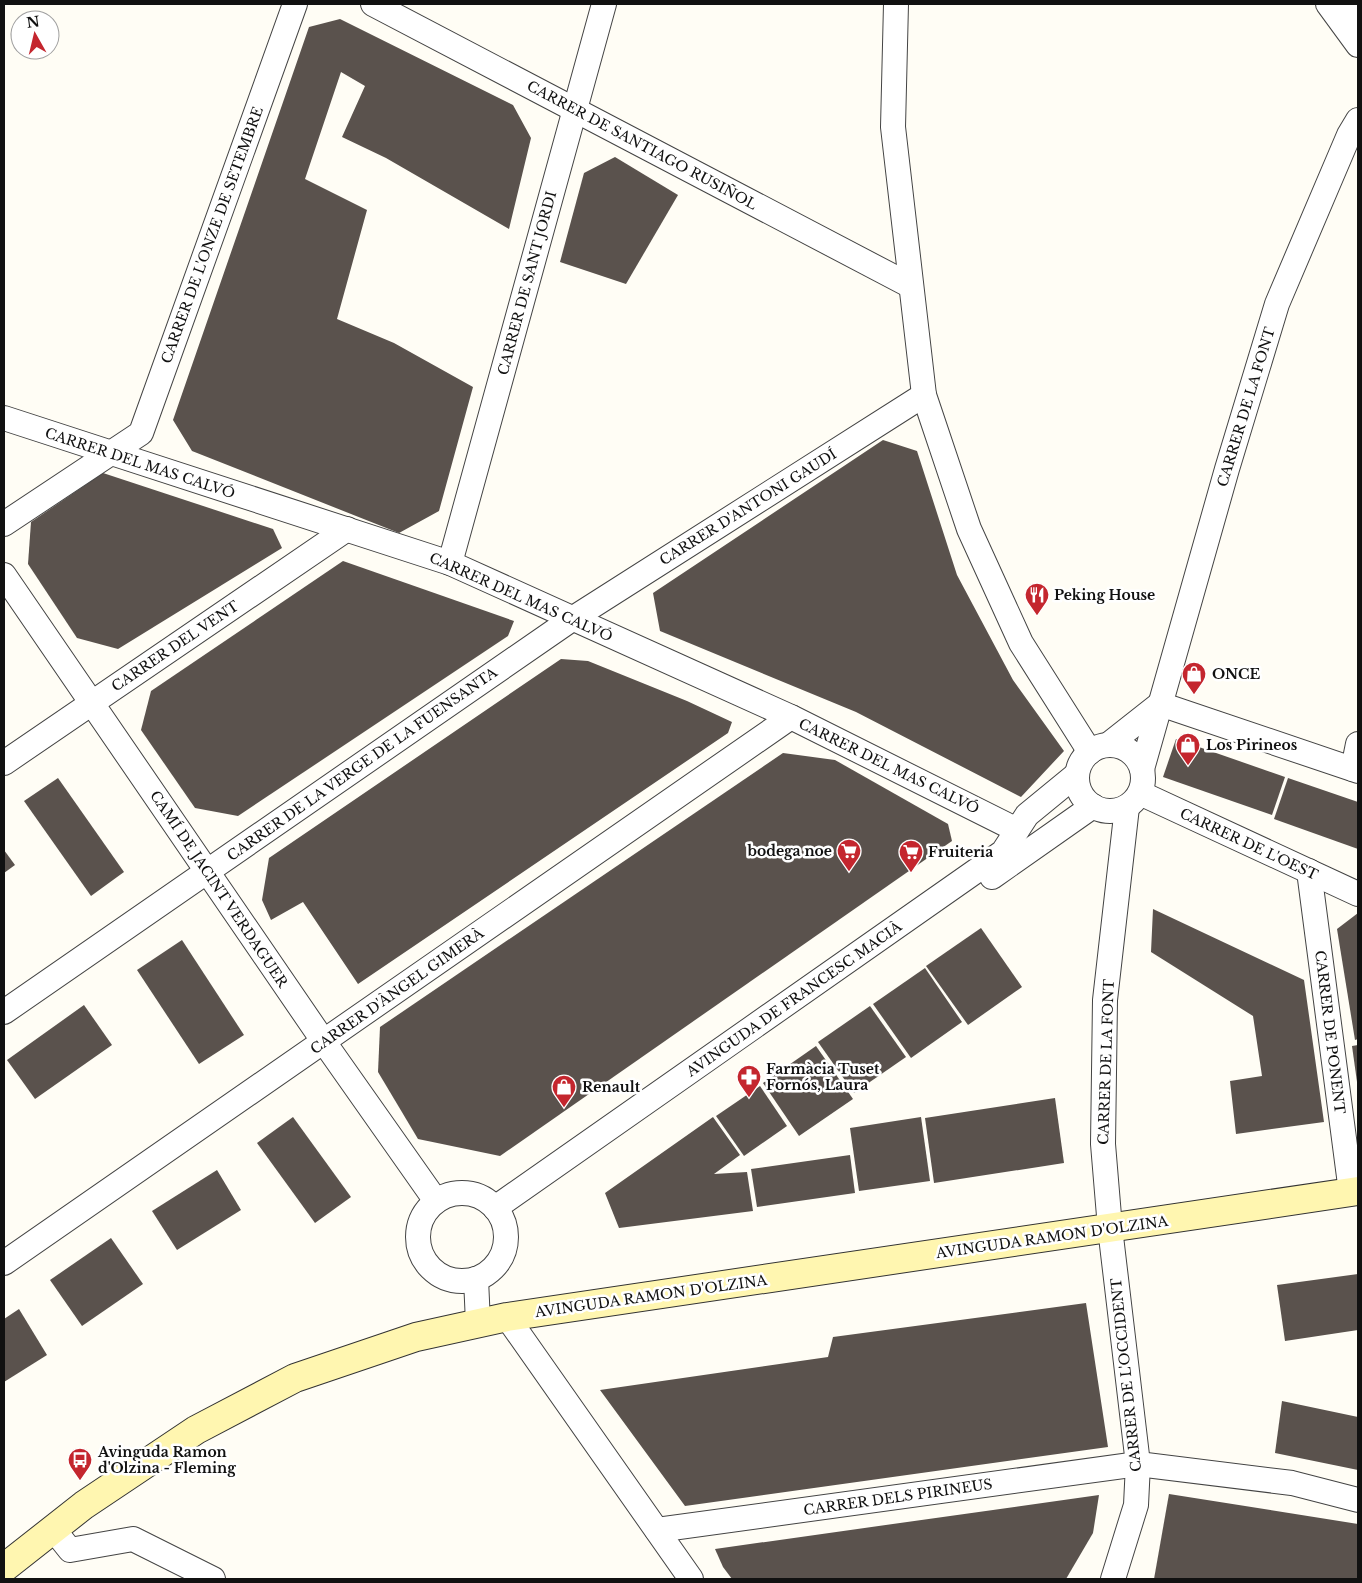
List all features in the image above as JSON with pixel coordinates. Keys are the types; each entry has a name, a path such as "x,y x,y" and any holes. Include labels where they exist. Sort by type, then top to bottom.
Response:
{"street":[{"name":"CARRER DE L'ONZE DE SETEMBRE","path":"4,524 141,433 295,4"},
{"name":"CARRER DE SANTIAGO RUSIÑOL","path":"373,4 912,286"},
{"name":"CARRER DE SANT JORDI","path":"450,563 604,4"},
{"path":"896,4 893,126 924,395 969,530 1017,634 1099,749"},
{"path":"1328,4 1358,45"},
{"path":"1347,4 1358,16"},
{"name":"CARRER DE LA FONT","path":"1142,769 1277,304 1349,135 1358,120"},
{"name":"CARRER D'ANTONI GAUDÍ","path":"572,619 924,395"},
{"name":"CARRER DEL MAS CALVÓ","path":"4,418 450,563 791,717 1017,830"},
{"name":"CARRER DEL VENT","path":"4,763 347,529"},
{"name":"CAMÍ DE JACINT VERDAGUER","path":"4,575 324,1042 436,1201"},
{"name":"CARRER DE LA VERGE DE LA FUENSANTA","path":"4,1012 572,619"},
{"path":"1099,749 1119,746 1129,751 1137,759 1142,769 1142,785 1133,800 1110,811 1093,806 1080,793 1077,774 1079,765 1099,749 1160,704 1356,770 1358,744"},
{"name":"CARRER D'ÀNGEL GIMERÀ","path":"4,1264 791,717"},
{"name":"AVINGUDA DE FRANCESC MACIÀ","path":"499,1214 1003,852 1027,815 1077,774"},
{"name":"CARRER DE LA FONT","path":"1110,1228 1103,1144 1105,1000 1133,800"},
{"name":"CARRER DE L'OEST","path":"1133,800 1358,894"},
{"name":"AVINGUDA DE FRANCESC MACIÀ","path":"499,1214 1093,806"},
{"name":"CARRER DE PONENT","path":"1309,872 1355,1192"},
{"name":"AVINGUDA RAMON D'OLZINA","path":"4,1568 84,1505 196,1430 295,1378 416,1337 507,1317 1355,1192"},
{"path":"474,1194 486,1199 499,1214 507,1234 502,1255 489,1272 476,1279 462,1282 448,1279 436,1273 426,1264 419,1251 417,1237 420,1223 426,1211 436,1201 448,1195 474,1194"},
{"name":"CARRER DE L'OCCIDENT","path":"1110,1228 1138,1464 1136,1505 1113,1579"},
{"path":"476,1279 478,1323"},
{"path":"507,1317 691,1579"},
{"name":"CARRER DELS PIRINEUS","path":"657,1530 1138,1464 1292,1483 1358,1500"},
{"path":"54,1530 70,1550 133,1539 213,1579"}],"building":[{"path":"340,19 513,105 531,138 509,229 386,158 342,137 365,86 341,72 305,179 367,210 337,319 394,343 473,387 439,511 399,533 192,451 173,420 309,27"},
{"path":"615,157 678,195 626,284 560,262 584,173"},
{"path":"883,440 917,451 957,575 1013,680 1064,751 1021,797 856,712 660,631 653,593"},
{"path":"103,473 273,529 282,548 118,649 77,638 28,564 31,522"},
{"path":"343,561 514,621 508,636 238,816 195,808 141,730 151,691"},
{"path":"561,659 588,661 687,701 732,722 728,733 358,984 303,902 271,920 262,900 269,858"},
{"path":"1176,739 1285,777 1272,815 1163,777"},
{"path":"783,753 835,760 948,824 952,841 500,1156 418,1139 378,1072 380,1027"},
{"path":"58,778 124,872 91,896 24,801"},
{"path":"1288,778 1358,802 1358,849 1274,819"},
{"path":"4,850 15,865 4,873"},
{"path":"1153,909 1304,980 1324,1122 1236,1134 1230,1081 1262,1076 1253,1016 1151,952"},
{"path":"1358,913 1358,1039 1355,1040 1337,929"},
{"path":"981,928 1022,987 968,1025 926,966"},
{"path":"182,940 244,1035 199,1064 137,970"},
{"path":"925,968 962,1022 911,1058 873,1004"},
{"path":"84,1005 112,1045 35,1099 7,1060"},
{"path":"870,1006 906,1057 854,1093 818,1042"},
{"path":"1358,1045 1358,1082 1357,1082 1352,1046"},
{"path":"816,1046 853,1099 799,1136 763,1083"},
{"path":"760,1086 787,1126 744,1156 716,1116"},
{"path":"1055,1098 1064,1163 934,1183 925,1118"},
{"path":"293,1117 351,1197 315,1223 257,1143"},
{"path":"713,1117 740,1155 714,1174 747,1172 753,1211 619,1228 605,1193"},
{"path":"921,1117 930,1181 859,1191 850,1128"},
{"path":"850,1155 855,1193 757,1207 751,1169"},
{"path":"217,1170 241,1210 177,1250 152,1211"},
{"path":"111,1238 143,1284 82,1326 50,1280"},
{"path":"1358,1274 1358,1330 1285,1341 1277,1285"},
{"path":"1086,1303 1108,1447 685,1506 600,1390 828,1357 833,1337"},
{"path":"19,1309 47,1355 4,1382 4,1319"},
{"path":"1282,1401 1358,1417 1358,1470 1275,1453"},
{"path":"1169,1494 1358,1524 1358,1579 1154,1579"},
{"path":"1099,1495 1093,1533 1066,1579 732,1579 723,1567 715,1549"}],"place":[{"name":"Peking House","path":"1037,616"},
{"name":"ONCE","path":"1194,695"},
{"name":"Los Pirineos","path":"1188,766"},
{"name":"bodega noe","path":"849,872"},
{"name":"Fruiteria","path":"911,873"},
{"name":"Farmàcia Tuset Fornós, Laura","path":"749,1098"},
{"name":"Renault","path":"564,1108"},
{"name":"Avinguda Ramon d'Olzina - Fleming","path":"80,1481"}]}
